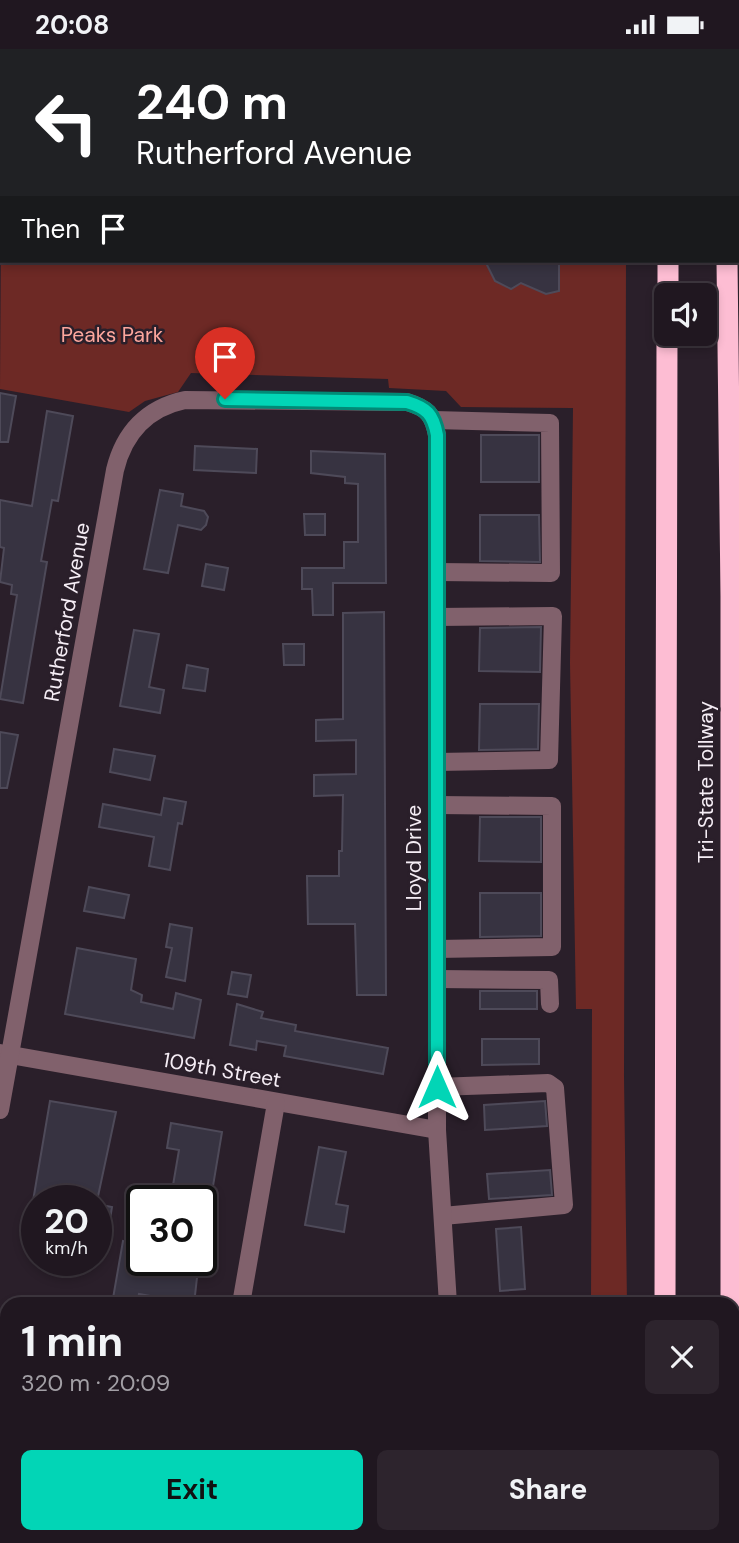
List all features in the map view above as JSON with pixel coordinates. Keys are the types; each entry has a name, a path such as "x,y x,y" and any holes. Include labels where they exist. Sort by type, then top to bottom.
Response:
{"highway":[{"path":"667,283 668,263"},
{"name":"Tri-State Tollway","path":"727,263 731,596 731,1297"},
{"name":"Tri-State Tollway","path":"665,1297 667,346"}],"street":[{"name":"Rutherford Avenue","path":"0,1110 5,1054 116,470 128,437 153,412 185,400 407,402 432,416 550,423 551,573 437,572"},
{"name":"Lloyd Drive","path":"432,416 437,572 437,1130 448,1297"},
{"path":"437,617 552,616 549,760 437,762"},
{"path":"437,805 552,806 552,947 437,949"},
{"path":"437,979 549,980 550,1004"},
{"name":"109th Street","path":"5,1054 437,1130"},
{"path":"437,1087 548,1083 555,1088 564,1205 443,1216"},
{"path":"242,1297 276,1103"}],"green space":[{"name":"Peaks Park","path":"1,263 626,263 624,1076 627,1297 591,1297 592,1009 576,1009 570,663 573,408 461,407 446,391 389,388 388,379 191,373 178,392 145,401 129,412 0,389"}],"building":[{"path":"486,263 559,263 559,291 546,294 521,283 511,289 495,281"},
{"path":"0,393 16,396 8,442 0,442"},
{"path":"47,411 73,416 58,501 52,500 41,561 47,562 23,703 0,699 17,595 11,594 12,585 0,582 4,548 0,547 0,500 32,506"},
{"path":"481,435 539,435 539,482 481,482"},
{"path":"195,446 257,449 256,473 194,470"},
{"path":"311,451 385,454 386,583 333,583 333,615 313,615 312,589 302,589 302,568 344,568 344,542 358,542 358,484 345,483 345,477 311,473"},
{"path":"160,490 183,494 181,506 204,511 208,517 201,530 178,525 168,573 144,569"},
{"path":"304,514 325,514 325,535 305,535"},
{"path":"480,515 539,515 540,562 480,561"},
{"path":"206,564 228,568 224,590 202,586"},
{"path":"384,612 386,995 357,995 355,924 308,924 307,876 339,876 339,851 342,851 343,795 314,796 314,775 356,774 356,740 316,741 316,720 343,719 343,613"},
{"path":"541,627 540,672 479,671 480,628"},
{"path":"134,630 159,634 149,687 164,690 160,713 120,706"},
{"path":"283,644 304,644 304,665 284,665"},
{"path":"187,665 208,669 205,691 183,688"},
{"path":"480,704 539,704 538,749 479,750"},
{"path":"0,732 18,735 7,788 0,788"},
{"path":"114,749 155,756 150,780 110,772"},
{"path":"164,798 186,802 182,824 178,823 170,870 149,866 154,837 99,827 103,804 161,815"},
{"path":"480,817 541,817 541,862 479,861"},
{"path":"89,887 129,895 124,918 84,911"},
{"path":"480,893 541,893 541,936 480,937"},
{"path":"170,924 192,928 185,981 166,977 172,948 166,947"},
{"path":"77,948 136,959 131,990 142,995 141,1002 173,1009 176,993 201,1000 194,1038 65,1014"},
{"path":"232,972 251,975 247,997 228,994"},
{"path":"480,991 537,991 537,1009 480,1009"},
{"path":"237,1004 263,1012 261,1018 296,1025 295,1031 388,1048 383,1074 284,1056 286,1046 257,1041 256,1050 230,1045"},
{"path":"482,1039 539,1039 539,1064 482,1065"},
{"path":"50,1101 116,1112 100,1185 36,1185"},
{"path":"545,1101 547,1126 485,1130 484,1105"},
{"path":"171,1123 222,1132 213,1185 173,1185 179,1150 167,1148"},
{"path":"319,1147 346,1152 336,1204 348,1206 344,1232 305,1225"},
{"path":"550,1170 552,1195 489,1199 487,1174"},
{"path":"521,1227 525,1289 500,1291 496,1229"},
{"path":"123,1241 126,1241 126,1276 197,1276 195,1297 156,1297 139,1294 138,1297 113,1297"}],"route":[{"path":"225,399 407,402 430,412 434,420 437,435 437,1087"}]}
